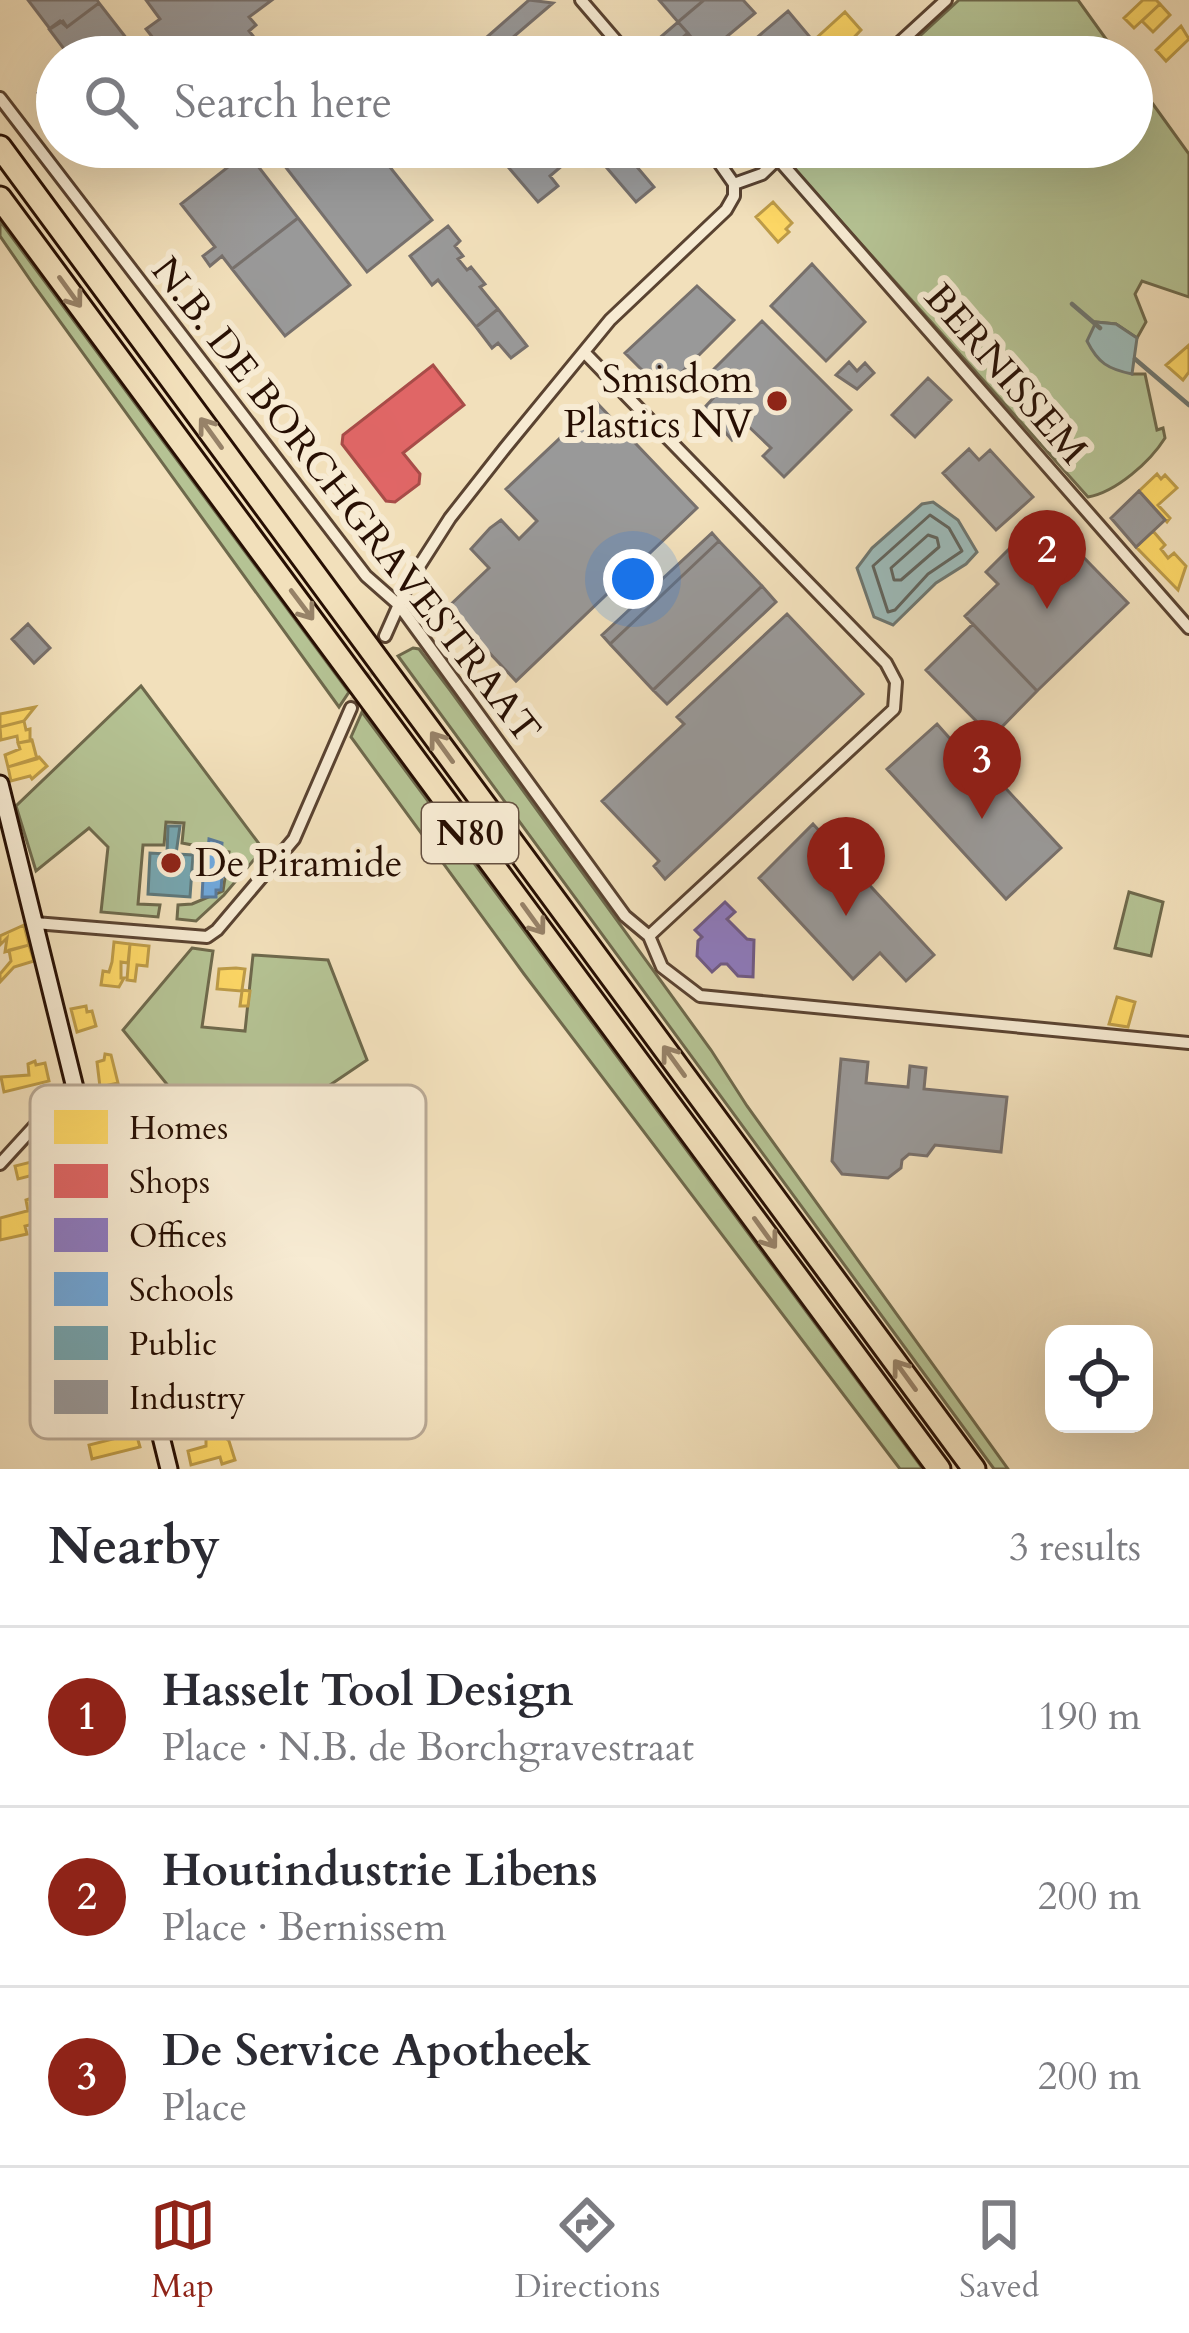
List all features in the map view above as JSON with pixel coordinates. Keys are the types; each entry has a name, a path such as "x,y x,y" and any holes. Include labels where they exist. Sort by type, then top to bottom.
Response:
{"highway":[{"name":"N80","path":"0,147 974,1469"},
{"name":"N80","path":"0,198 939,1469"}],"street":[{"path":"581,0 612,36"},
{"path":"907,36 946,0"},
{"name":"N.B. DE BORCHGRAVESTRAAT","path":"0,98 36,145"},
{"name":"N.B. DE BORCHGRAVESTRAAT","path":"54,168 366,576 399,604 625,916 649,935 662,967 700,996 1189,1043"},
{"path":"385,636 450,518 610,320 726,210 734,184 723,168"},
{"path":"734,184 768,168"},
{"name":"BERNISSEM","path":"787,168 1189,628"},
{"path":"584,352 886,663 896,682 894,709 649,935"},
{"path":"35,923 207,937 294,839 352,708"},
{"path":"0,784 74,1083"},
{"path":"0,1164 30,1131"},
{"path":"162,1439 169,1469"}],"green space":[{"path":"959,0 1078,0 1104,36 920,36"},
{"path":"1153,104 1189,154 1189,297 1142,281 1135,294 1146,322 1137,338 1116,324 1096,322 1132,374 1145,374 1157,430 1163,428 1165,438 1151,457 1110,489 1088,497 795,170 1153,168"},
{"path":"0,221 349,692 339,707 35,287 0,236"},
{"path":"419,649 450,690 711,1050 1008,1469 994,1469 398,656"},
{"path":"141,686 263,849 196,921 177,919 178,905 223,891 229,852 182,843 184,823 166,822 164,845 143,845 138,904 160,905 158,917 101,912 108,847 89,828 36,871 16,806"},
{"path":"362,712 923,1469 900,1469 524,974 351,737"},
{"path":"1129,892 1163,902 1151,956 1115,948"},
{"path":"192,948 213,951 202,1027 245,1031 253,955 328,960 367,1060 330,1085 168,1085 123,1030"}],"water":[{"path":"1096,322 1116,324 1137,338 1132,374 1110,367 1095,355 1087,341"},
{"path":"933,502 958,520 977,552 893,625 874,617 857,568 872,548 922,504"}],"building: Homes":[{"path":"1143,0 1160,4 1134,28 1124,18"},
{"path":"1160,4 1170,15 1153,32 1142,21"},
{"path":"845,12 861,30 855,36 819,36"},
{"path":"1181,26 1189,39 1166,61 1156,50"},
{"path":"773,202 792,223 778,242 756,217"},
{"path":"1189,345 1189,372 1183,380 1166,365"},
{"path":"1157,474 1161,479 1165,475 1177,488 1158,505 1170,518 1167,522 1139,491"},
{"path":"1153,531 1165,545 1161,549 1168,558 1174,553 1186,566 1178,590 1136,547"},
{"path":"35,707 24,721 0,727 0,714"},
{"path":"24,721 30,741 18,743 17,736 1,740 0,727"},
{"path":"32,740 37,759 8,767 5,755 20,749 18,743"},
{"path":"39,757 47,766 32,779 11,781 8,767"},
{"path":"24,925 29,945 5,952 7,938 0,945 0,936"},
{"path":"114,942 130,944 128,963 121,962 124,978 119,987 101,985 103,971 109,972"},
{"path":"130,944 149,946 147,966 137,965 135,981 127,980"},
{"path":"29,945 34,961 14,967 0,982 0,974 11,961 9,950"},
{"path":"219,969 245,969 242,990 250,991 248,1006 240,1006 242,991 217,989"},
{"path":"1117,997 1135,1002 1128,1027 1109,1024"},
{"path":"86,1006 96,1026 77,1032 71,1009"},
{"path":"105,1054 111,1055 118,1083 100,1085 97,1062"},
{"path":"45,1063 49,1081 4,1092 1,1077 29,1075 28,1064"},
{"path":"30,1162 30,1176 18,1179 15,1166"},
{"path":"30,1210 27,1234 0,1240 0,1218"},
{"path":"138,1439 140,1447 92,1459 89,1445"},
{"path":"206,1439 227,1439 235,1460 222,1464 220,1457 191,1465 188,1451 206,1446"}],"building: Shops":[{"path":"433,365 464,405 403,453 420,474 419,484 395,502 386,501 342,444 343,435"}],"building: Offices":[{"path":"725,902 735,912 727,919 754,940 753,977 738,976 727,964 712,972 697,956 702,937 695,930"}],"building: Schools":[{"path":"209,839 222,843 221,857 234,857 233,877 222,876 216,897 202,897 203,878 191,877 192,871 203,872"}],"building: Public":[{"name":"De Piramide","path":"168,826 180,826 176,854 193,855 190,897 148,894 150,853 167,854"}],"building: Industry":[{"path":"28,0 99,3 67,27 63,21 50,29"},
{"path":"146,0 272,0 249,17 256,25 249,31 253,36 152,36 146,29 160,19"},
{"path":"529,0 553,3 514,36 488,36"},
{"path":"659,0 704,0 678,22"},
{"path":"704,0 743,0 755,13 728,36 690,36 678,22"},
{"path":"99,3 125,36 54,36 49,29 60,21 67,27"},
{"path":"788,11 809,36 759,36"},
{"path":"678,22 688,33 684,36 662,36"},
{"path":"227,168 259,168 298,218 232,269 222,256 210,266 203,256 215,247 181,204"},
{"path":"286,168 391,168 432,220 367,272"},
{"path":"509,168 559,168 550,176 558,186 538,202"},
{"path":"607,168 638,168 654,187 636,202"},
{"path":"298,218 350,285 285,336 232,269"},
{"path":"448,226 460,241 455,246 463,256 458,259 485,284 480,287 498,309 476,327 438,280 432,285 410,256"},
{"path":"812,264 865,322 826,361 771,306"},
{"path":"697,286 734,320 663,391 625,353"},
{"path":"498,309 527,346 511,358 498,343 492,348 476,327"},
{"name":"Smisdom Plastics NV","path":"762,321 851,410 784,477 763,456 771,448 747,425 732,440 704,408 717,394 703,380"},
{"path":"849,362 857,371 865,363 874,373 857,389 836,375"},
{"path":"928,378 951,400 915,437 892,415"},
{"path":"597,403 697,508 516,681 447,608 489,568 471,549 490,528 501,520 519,539 537,521 506,489"},
{"path":"969,449 979,460 990,450 1033,497 996,530 943,473"},
{"path":"1139,491 1165,520 1136,547 1111,518"},
{"path":"1055,528 1128,603 1037,691 965,616 998,584 986,572 1013,545 1025,557"},
{"path":"712,533 719,541 610,644 602,635"},
{"path":"719,541 762,586 653,690 610,644"},
{"path":"762,586 776,602 667,704 653,690"},
{"path":"787,614 863,694 665,879 654,866 659,861 602,801 684,724 677,717"},
{"path":"28,624 50,648 34,663 12,639"},
{"path":"973,624 1037,691 992,737 926,670"},
{"path":"937,724 953,742 959,738 1061,848 1006,899 887,769"},
{"path":"813,824 934,955 906,981 880,953 853,979 759,878"},
{"path":"841,1059 868,1062 866,1083 908,1087 910,1066 926,1068 924,1089 1007,1097 1001,1152 935,1145 927,1156 909,1154 888,1178 842,1174 832,1161"}],"waterway":[{"path":"1072,304 1100,328"},
{"path":"1135,359 1189,405"}],"tunnel":[{"path":"351,708 385,636"}],"place":[{"name":"Smisdom Plastics NV","path":"777,401"},
{"name":"Houtindustrie Libens","path":"1047,609"},
{"name":"De Service Apotheek","path":"982,819"},
{"name":"De Piramide","path":"171,863"},
{"name":"Hasselt Tool Design","path":"846,916"}]}
